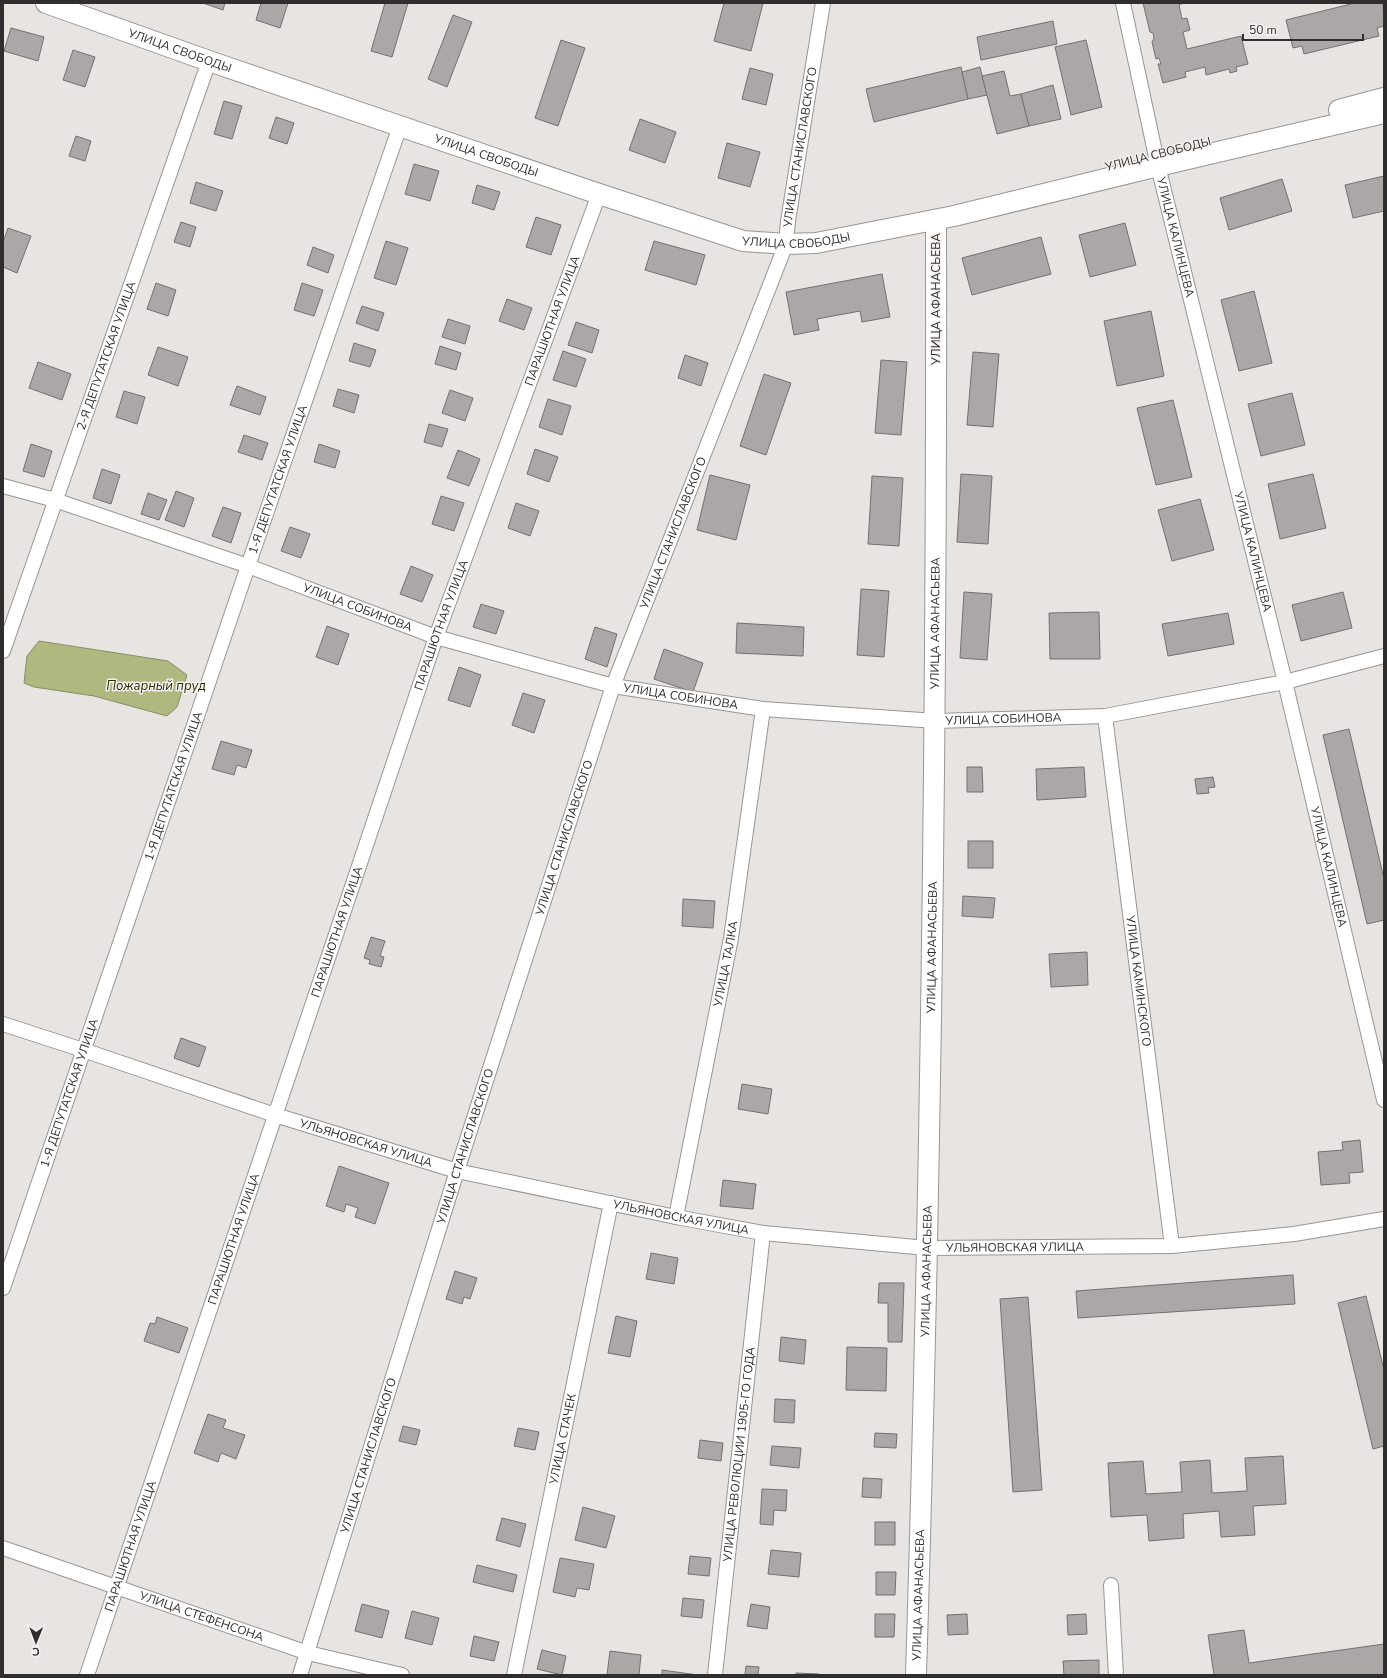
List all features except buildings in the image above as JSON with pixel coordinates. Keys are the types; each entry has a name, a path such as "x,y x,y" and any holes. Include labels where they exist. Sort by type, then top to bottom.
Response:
{"street":[{"name":"УЛИЦА СВОБОДЫ","path":"46,3 209,61 600,194 743,240 786,244 816,243 936,220 1384,98"},
{"name":"УЛИЦА СТАНИСЛАВСКОГО","path":"300,1675 457,1171 613,686 786,244 788,221 823,3"},
{"name":"УЛИЦА КАЛИНЦЕВА","path":"1123,3 1157,160 1285,682 1384,1100"},
{"name":"2-Я ДЕПУТАТСКАЯ УЛИЦА","path":"3,651 209,61"},
{"name":"УЛИЦА СВОБОДЫ","path":"1157,160 1384,113"},
{"name":"1-Я ДЕПУТАТСКАЯ УЛИЦА","path":"3,1288 248,566 400,126"},
{"name":"ПАРАШЮТНАЯ УЛИЦА","path":"87,1675 436,637 600,194"},
{"name":"УЛИЦА АФАНАСЬЕВА","path":"916,1675 927,1248 936,721 936,220"},
{"name":"УЛИЦА СОБИНОВА","path":"3,486 55,500 248,566 436,637 613,686 763,708 936,721 1105,716 1285,682 1384,656"},
{"name":"УЛИЦА ТАЛКА","path":"676,1217 731,938 763,708"},
{"name":"УЛИЦА КАМИНСКОГО","path":"1105,716 1172,1246"},
{"name":"УЛЬЯНОВСКАЯ УЛИЦА","path":"3,1024 275,1115 457,1171 611,1204 763,1233 927,1248 1172,1246 1294,1234 1384,1219"},
{"name":"УЛИЦА СТАЧЕК","path":"514,1675 611,1204"},
{"name":"УЛИЦА РЕВОЛЮЦИИ 1905-ГО ГОДА","path":"715,1675 763,1233"},
{"name":"УЛИЦА СТЕФЕНСОНА","path":"3,1548 308,1653 402,1675"},
{"path":"1111,1585 1116,1675"}],"water":[{"name":"Пожарный пруд","path":"39,641 168,661 187,675 177,707 167,716 94,696 34,687 24,683 27,656"}]}
